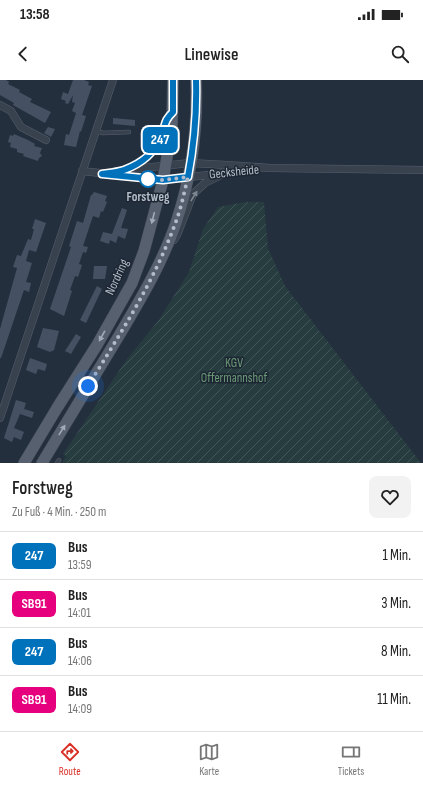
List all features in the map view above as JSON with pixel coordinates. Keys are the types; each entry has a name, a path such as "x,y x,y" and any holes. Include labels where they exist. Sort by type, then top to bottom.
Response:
{"main road":[{"name":"Nordring","path":"24,463 97,345 132,283 144,251 163,180 173,112 173,80"},
{"path":"42,463 129,318 163,254 176,224 190,163 196,109 196,80"}],"street":[{"path":"0,418 113,80"},
{"path":"0,105 11,111 21,127 46,140"},
{"path":"124,170 147,158 156,147 162,135 166,120 173,112"},
{"name":"Gecksheide","path":"102,174 124,170 190,163 270,168 423,170"},
{"name":"Gecksheide","path":"82,171 163,180 270,168"},
{"path":"163,254 178,235 193,194 205,183 225,173"}],"lane":[{"path":"96,132 129,132"}],"green space":[{"name":"KGV Offermannshof","path":"245,202 264,202 268,248 285,286 421,463 62,463 66,456 63,454 127,359 158,321 189,272 203,229 218,207"}],"building":[{"path":"0,80 6,80 9,82 8,84 20,90 19,92 32,99 30,102 51,112 45,123 13,105 14,103 0,95"},
{"path":"73,80 84,80 89,82 88,85 92,86 82,115 86,116 76,147 64,145 66,134 69,135 76,113 72,111 75,103 72,102 73,95 68,104 65,103 66,101 61,99 63,92 68,94"},
{"path":"113,118 135,120 135,126 113,124"},
{"path":"48,127 55,129 51,137 44,133"},
{"path":"14,134 35,144 34,146 42,148 40,153 42,156 38,161 23,156 24,154 17,152 17,149 10,147 11,143 8,142 10,135 13,136"},
{"path":"94,192 107,196 105,201 107,202 103,212 101,211 99,218 93,216 83,246 88,247 86,253 83,252 79,264 82,265 78,277 75,276 70,290 72,291 64,316 50,309 71,247 69,246 77,221 83,223 91,195"},
{"path":"122,208 127,210 121,228 128,229 125,239 118,236 116,243 110,240 109,244 100,241 103,232 112,234"},
{"path":"35,219 46,223 36,252 29,250 26,261 32,263 26,282 31,283 29,292 24,290 0,358 0,329 17,268 13,267 17,255 21,256 28,239 31,240"},
{"path":"94,266 107,266 105,279 93,279"},
{"path":"97,286 102,289 86,323 80,320"},
{"path":"43,328 59,331 54,350 50,352 37,347"},
{"path":"76,334 81,337 71,354 65,351"},
{"path":"30,358 47,364 45,371 38,369 36,374 26,370"},
{"path":"16,400 26,403 24,409 34,412 32,418 20,414 14,428 24,432 21,440 14,437 12,442 4,438"}],"bus line":[{"name":"247","path":"173,80 173,112 166,120 162,135 156,147 147,158 124,170 102,174 163,180 188,177 196,124 196,80"}],"place":[{"name":"Forstweg","path":"148,179"}],"route":[{"path":"88,386 129,318 163,254 176,224 188,177 163,180 148,179"}]}
